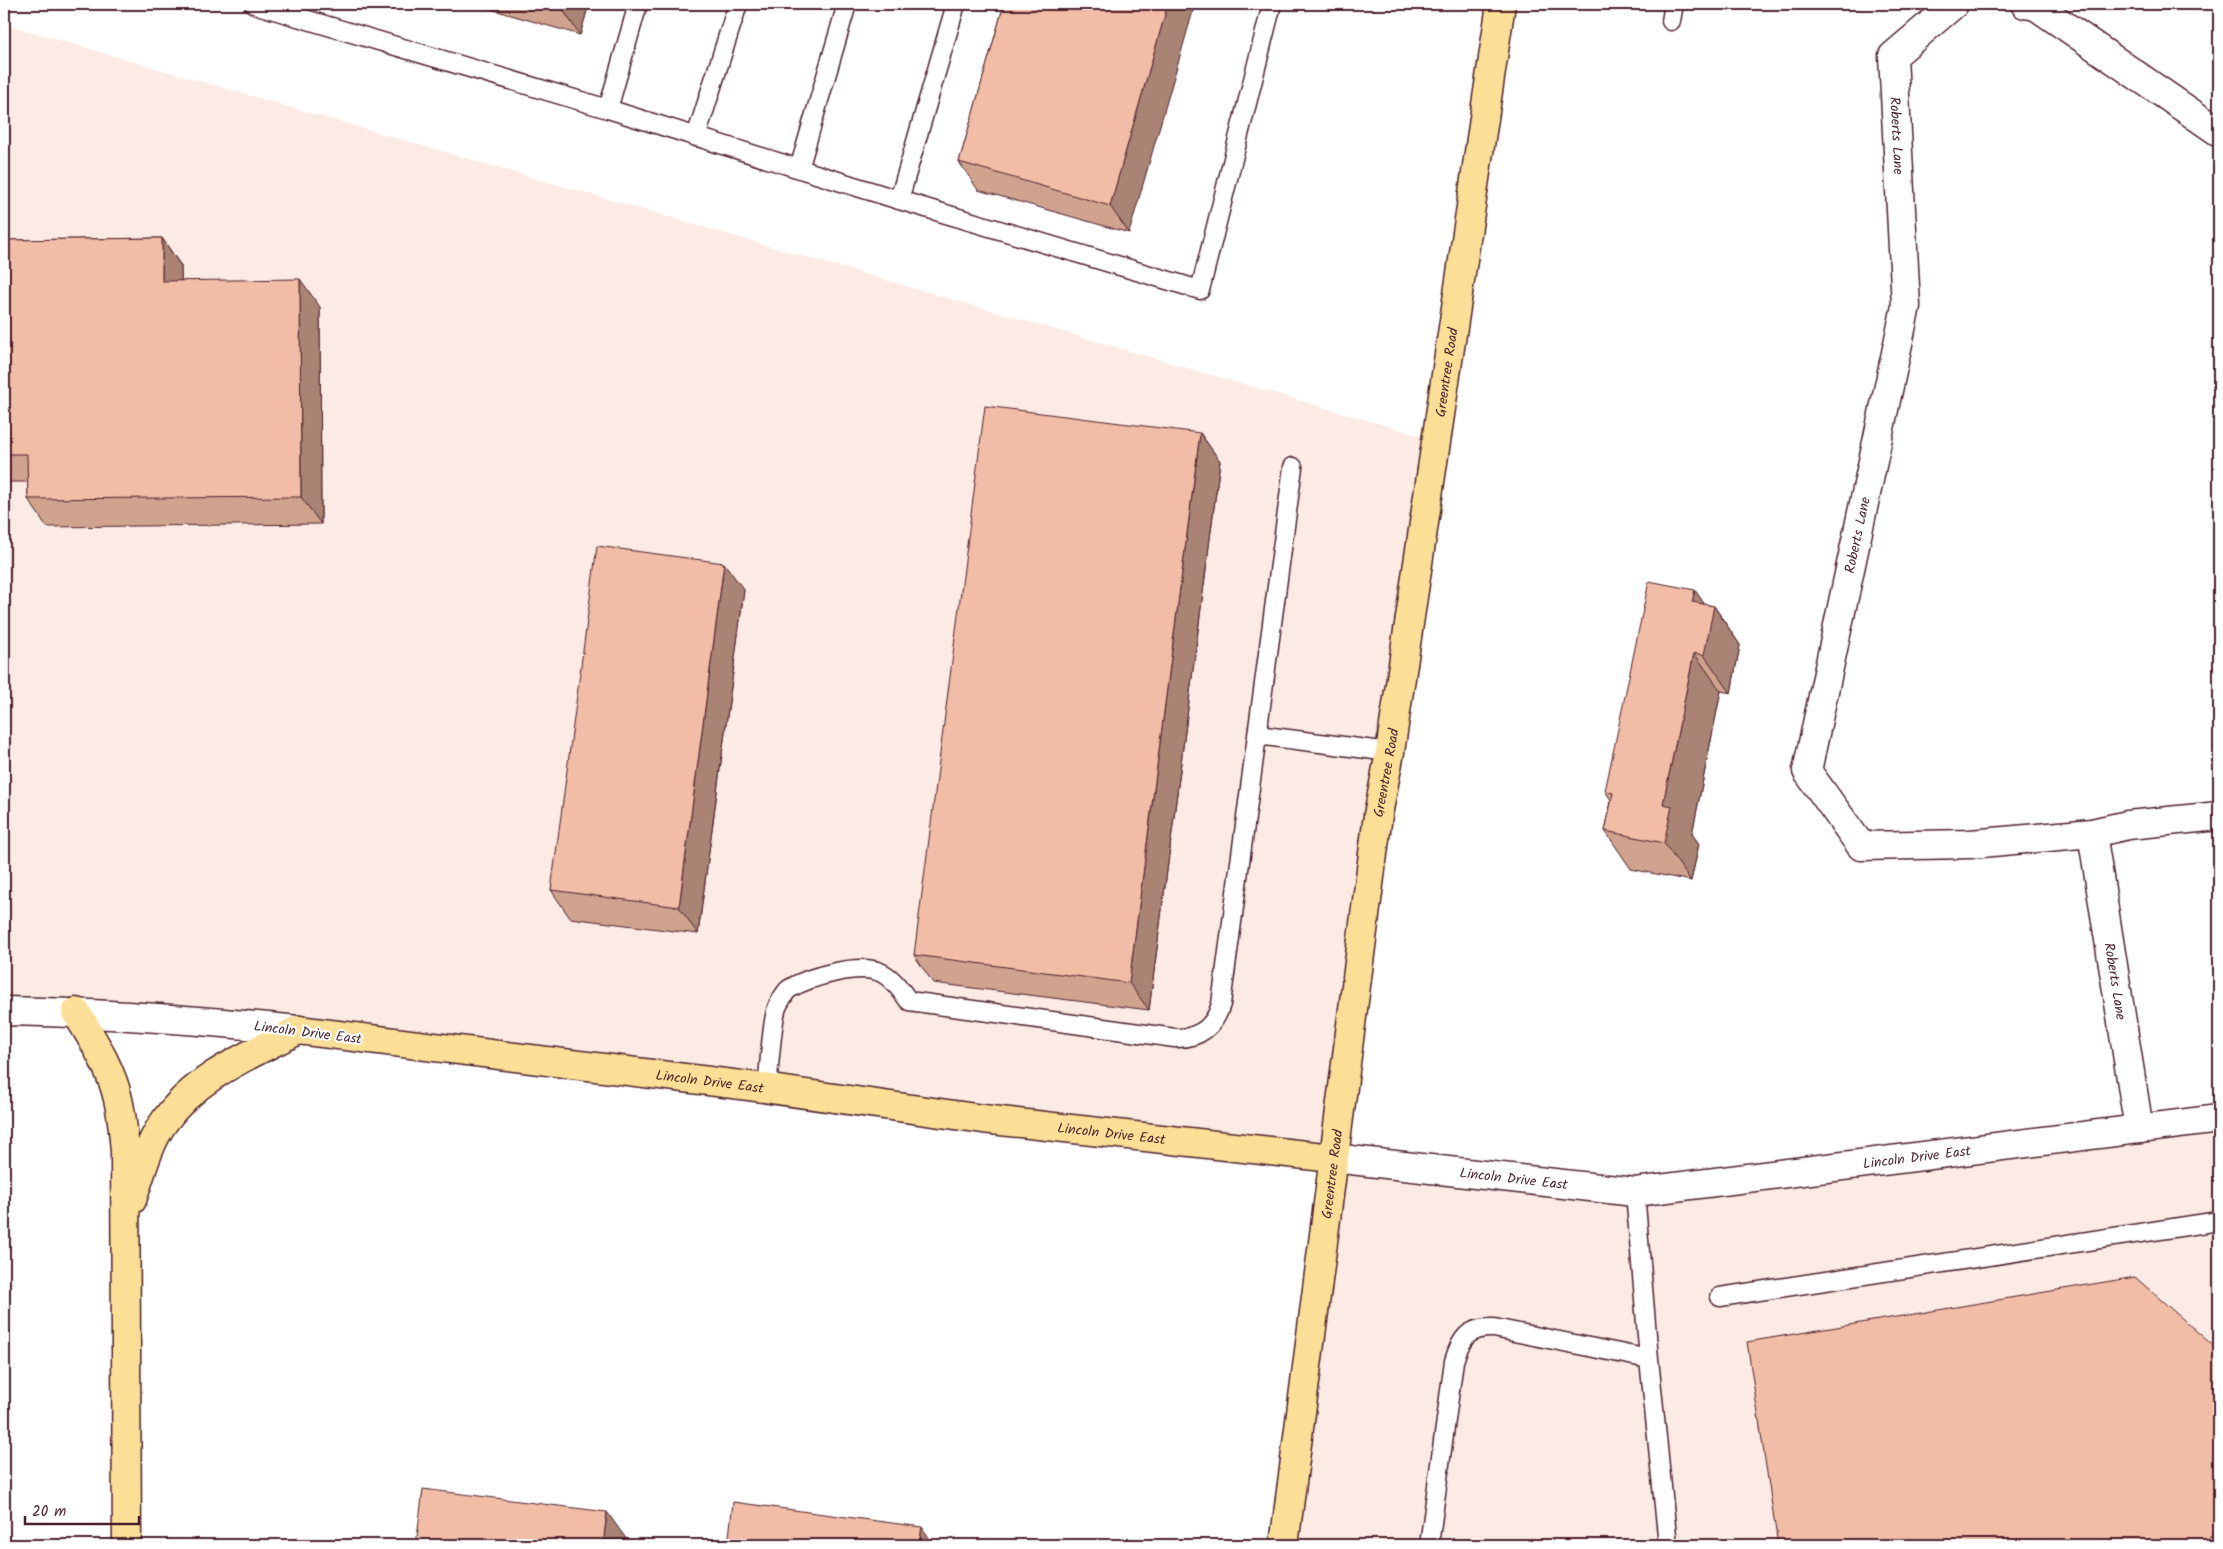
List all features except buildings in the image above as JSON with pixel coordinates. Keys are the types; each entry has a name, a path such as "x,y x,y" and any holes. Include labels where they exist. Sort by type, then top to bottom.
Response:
{"main road":[{"name":"Greentree Road","path":"1284,1545 1378,815 1390,752 1501,4"},
{"path":"76,1012 102,1056 114,1082 125,1151 127,1215 127,1545"},
{"name":"Lincoln Drive East","path":"298,1030 767,1089 983,1119 1333,1158"},
{"path":"127,1215 150,1149 163,1123 180,1102 208,1077 298,1030"}],"street":[{"name":"Roberts Lane","path":"1954,4 1893,56 1906,306 1807,771 1860,846 1970,844 2092,833 2128,825 2219,816"},
{"path":"2025,4 2036,6 2219,132"},
{"name":"Roberts Lane","path":"2092,833 2139,1129"},
{"name":"Lincoln Drive East","path":"4,1012 76,1012 194,1019 298,1030"},
{"name":"Lincoln Drive East","path":"1333,1158 1635,1192 2219,1120"}],"lane":[{"path":"254,4 608,109 899,200 1200,290 1272,4"},
{"path":"608,109 638,4"},
{"path":"696,137 738,4"},
{"path":"799,169 847,4"},
{"path":"899,200 956,4"},
{"path":"767,1089 777,1007 787,990 807,981 846,970 865,969 882,973 897,984 909,1001 1175,1038 1189,1037 1208,1028 1217,1016 1221,1006 1293,466"},
{"path":"1257,735 1390,752"},
{"path":"1635,1192 1648,1359 1668,1545"},
{"path":"1720,1297 2219,1221"},
{"path":"1429,1545 1454,1361 1459,1347 1470,1332 1477,1328 1494,1328 1648,1359"}],"shaded area":[{"path":"4,24 1429,438 1333,1158 157,1026 4,1028"},
{"path":"2219,1119 2219,1545 1284,1545 1333,1158 1635,1192"}]}
